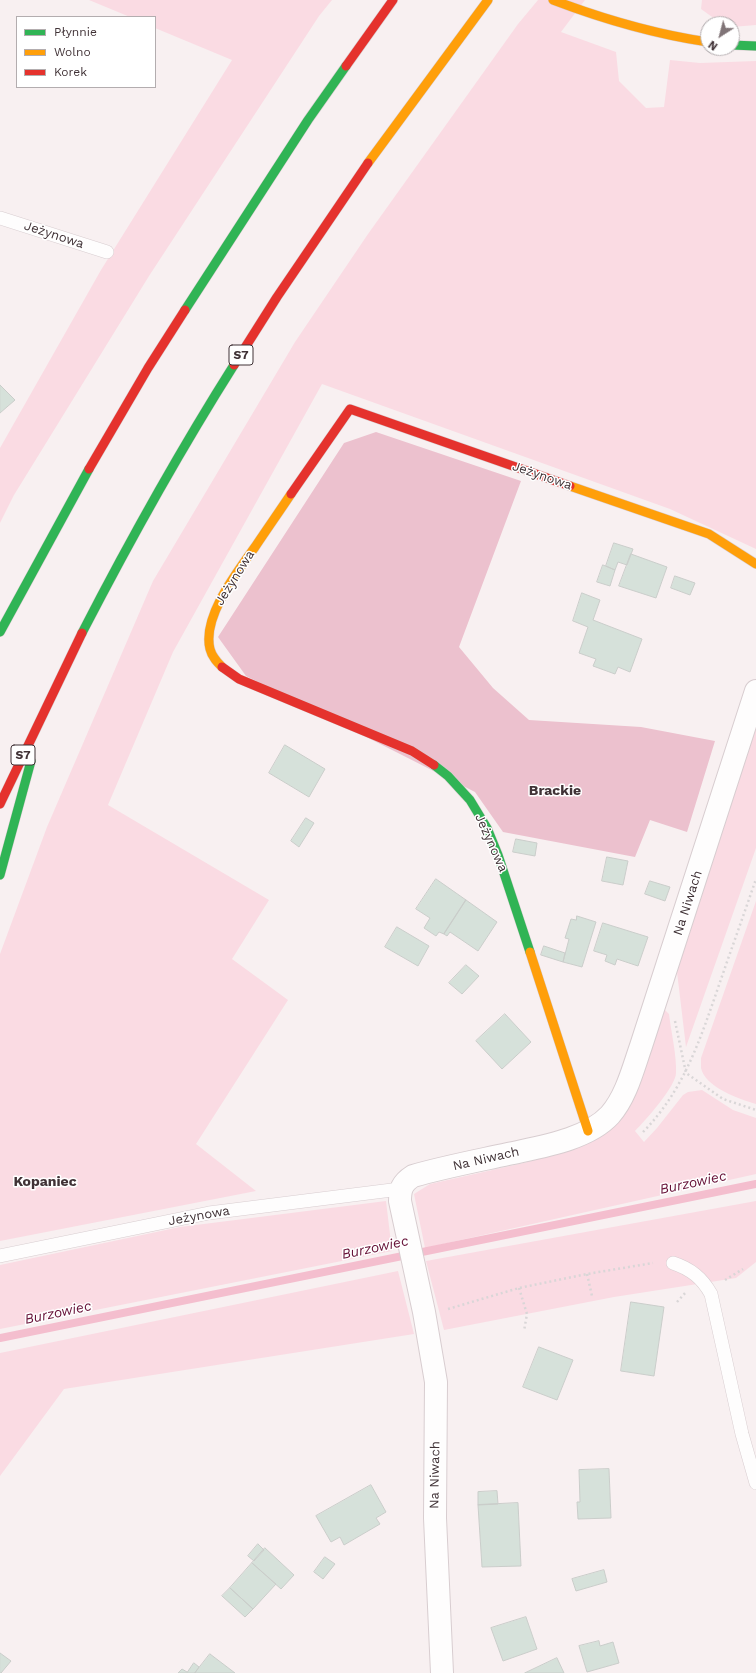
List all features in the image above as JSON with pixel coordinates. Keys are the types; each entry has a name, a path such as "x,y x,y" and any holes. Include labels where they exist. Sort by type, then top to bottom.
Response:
{"main road":[{"path":"0,632 74,494 148,368 308,120 392,0"},
{"name":"S7","path":"0,804 46,706 93,612 203,416 275,300 346,195 441,61 488,0"},
{"path":"553,0 627,26 677,38 700,41"},
{"path":"740,45 756,46"},
{"name":"Jeżynowa","path":"588,1131 498,855 487,828 470,800 448,776 412,752 239,679 220,665 213,656 209,647 213,617 219,601 227,587 350,409 708,534 756,564"},
{"path":"0,875 46,706"}],"street":[{"name":"Na Niwach","path":"442,1673 435,1518 436,1382 424,1312 400,1195 405,1181 413,1176 552,1145 588,1131 602,1123 610,1115 626,1088 642,1046 756,691"}],"lane":[{"name":"Jeżynowa","path":"0,218 107,252"},
{"name":"Jeżynowa","path":"0,1256 208,1213 400,1195"},
{"path":"674,1263 687,1268 697,1275 705,1283 711,1294 742,1434 756,1483"}],"path":[{"path":"643,1132 656,1119 670,1101 686,1073 697,1049 756,879"},
{"path":"674,1015 686,1073 723,1099 756,1110"},
{"path":"446,1310 519,1288 587,1274 658,1262 674,1263"},
{"path":"720,1283 743,1269"},
{"path":"587,1274 592,1296"},
{"path":"519,1288 527,1314 524,1331"}],"shaded area":[{"path":"89,0 332,0 319,16 149,276 14,495 0,523 0,448 101,270 232,60 156,28 156,16 128,16"},
{"path":"538,0 585,0 561,32 616,52 619,81 646,108 664,107 670,60 700,63 756,61 756,549 670,509 322,384 173,652 108,805 269,900 232,959 288,1000 196,1144 256,1191 0,1241 0,954 47,827 153,581 295,342 368,234 518,24"},
{"path":"702,0 756,0 756,25 740,26 740,16 711,16 701,9"},
{"path":"376,432 521,481 459,647 493,688 529,720 641,727 715,741 687,832 650,820 635,857 503,832 475,792 246,676 218,637 344,443"},
{"path":"756,728 756,848 686,1047 677,972"},
{"path":"756,901 756,1104 732,1095 709,1081 701,1068 701,1058"},
{"path":"664,1009 669,1014 674,1044 676,1059 675,1079 666,1094 646,1120 635,1131 644,1142 683,1095 688,1092 702,1090 733,1110 756,1118 756,1174 425,1248 414,1194 430,1184 528,1162 588,1142"},
{"path":"386,1201 392,1251 0,1329 0,1265 180,1227"},
{"path":"756,1201 756,1262 736,1278 614,1297 444,1330 426,1261"},
{"path":"398,1271 414,1334 64,1389 0,1476 0,1353"}],"building":[{"path":"0,385 15,400 0,413"},
{"path":"614,543 633,549 627,565 618,562 615,570 606,566"},
{"path":"631,554 667,567 656,598 619,586"},
{"path":"603,565 615,570 610,586 597,582"},
{"path":"675,576 695,583 690,595 671,588"},
{"path":"582,593 600,600 593,620 642,639 630,672 618,667 615,674 593,666 596,659 579,653 588,627 573,621"},
{"path":"285,745 325,769 309,797 269,773"},
{"path":"306,818 314,823 299,847 291,841"},
{"path":"516,839 537,843 535,856 513,852"},
{"path":"607,857 628,861 623,885 602,881"},
{"path":"436,879 466,900 444,934 439,932 436,936 424,928 430,918 416,909"},
{"path":"650,881 670,887 665,901 645,894"},
{"path":"466,900 497,922 478,951 450,932 447,936 444,934"},
{"path":"577,916 596,922 582,967 563,962 569,939 565,938 571,919 576,920"},
{"path":"603,923 648,937 638,966 617,959 615,965 605,961 607,955 594,951"},
{"path":"397,927 429,946 418,966 385,947"},
{"path":"544,946 565,953 563,962 541,955"},
{"path":"466,965 479,976 462,994 449,983"},
{"path":"505,1014 531,1042 502,1069 476,1041"},
{"path":"631,1302 664,1307 654,1376 621,1371"},
{"path":"539,1347 573,1360 557,1400 523,1387"},
{"path":"609,1469 611,1518 578,1519 577,1502 580,1502 579,1470"},
{"path":"371,1485 386,1512 376,1518 380,1524 344,1545 340,1537 331,1542 316,1516"},
{"path":"497,1491 498,1504 478,1505 478,1492"},
{"path":"518,1503 521,1566 482,1567 478,1505"},
{"path":"258,1544 264,1550 254,1561 248,1556"},
{"path":"265,1548 294,1575 281,1589 252,1563"},
{"path":"325,1557 335,1564 323,1579 314,1572"},
{"path":"252,1563 276,1584 253,1609 230,1588"},
{"path":"604,1570 607,1582 576,1591 572,1579"},
{"path":"230,1588 253,1609 245,1617 222,1596"},
{"path":"526,1617 537,1649 503,1661 491,1628"},
{"path":"599,1641 600,1646 613,1642 619,1663 587,1672 579,1646"},
{"path":"0,1653 11,1661 1,1673 0,1673"},
{"path":"210,1654 235,1673 195,1673"},
{"path":"557,1658 564,1673 525,1673"},
{"path":"194,1663 199,1667 195,1673 178,1673 182,1669 187,1672"}],"waterway":[{"name":"Burzowiec","path":"0,1338 756,1184"}],"traffic: fast":[{"path":"740,45 756,46"},
{"path":"185,310 308,120 346,66"},
{"path":"82,633 155,498 234,365"},
{"path":"0,632 89,469"},
{"path":"0,875 31,761"},
{"path":"434,765 448,776 470,800 487,828 498,855 530,952"}],"traffic: slow":[{"path":"368,163 488,0"},
{"path":"553,0 629,25 668,35 700,41"},
{"path":"570,486 709,534 756,564"},
{"path":"222,667 213,657 210,649 209,636 211,623 216,609 239,569 291,494"},
{"path":"530,952 588,1131"}],"traffic: jam":[{"path":"346,66 393,0"},
{"path":"234,365 277,297 368,163"},
{"path":"89,469 148,368 185,310"},
{"path":"291,494 350,409 570,486"},
{"path":"0,804 82,633"},
{"path":"222,667 239,679 412,751 434,765"}],"district":[{"name":"Brackie","path":"555,791"},
{"name":"Kopaniec","path":"45,1182"}]}
